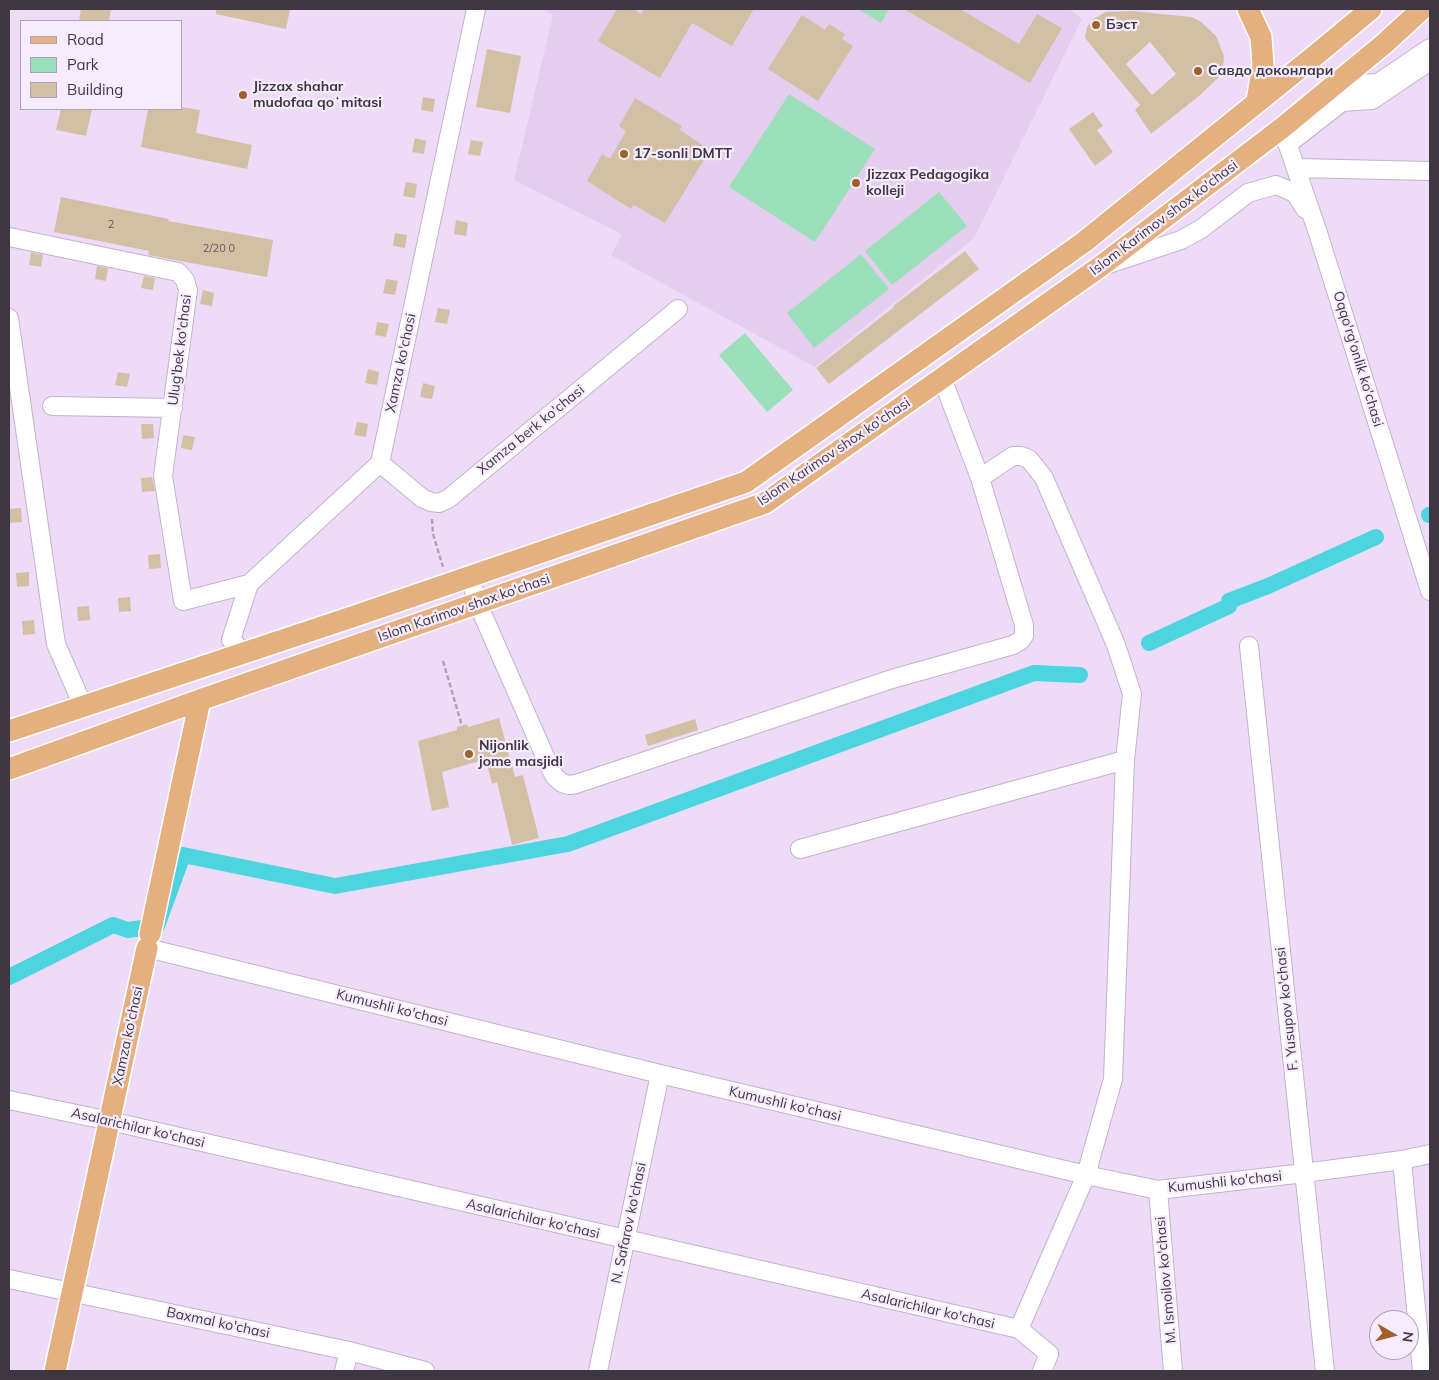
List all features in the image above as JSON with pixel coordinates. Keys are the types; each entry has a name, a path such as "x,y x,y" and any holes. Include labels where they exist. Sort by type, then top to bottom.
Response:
{"main road":[{"path":"1248,9 1260,37 1263,65 1257,101"},
{"name":"Islom Karimov shox ko'chasi","path":"9,731 349,618 746,482 1084,242 1371,9"},
{"name":"Islom Karimov shox ko'chasi","path":"9,769 200,700 765,503 1285,136 1334,85 1384,44 1422,9"},
{"path":"479,572 484,573 482,584 487,593 498,596"},
{"path":"349,618 356,618 362,622 364,627 366,633 359,645"},
{"name":"Xamza ko'chasi","path":"55,1371 200,700"}],"street":[{"name":"Xamza ko'chasi","path":"380,463 476,9"},
{"path":"1334,85 1378,83 1430,48"},
{"path":"1285,136 1342,102 1372,100 1430,61"},
{"name":"Oqqo'rg'onlik ko'chasi","path":"1285,136 1318,232 1430,591"},
{"path":"1297,168 1430,171"},
{"path":"1101,266 1181,240 1200,229 1248,193 1276,185 1295,193 1318,232"},
{"name":"Ulug'bek ko'chasi","path":"9,236 178,272 185,280 188,290 163,476 183,601 248,584"},
{"name":"Xamza berk ko'chasi","path":"431,502 439,503 448,499 678,309"},
{"path":"9,318 56,644 83,706"},
{"path":"479,572 478,604 555,778 562,783 576,784 892,679 1013,645 1024,636 1024,625 980,478 942,378"},
{"path":"52,406 173,408"},
{"path":"980,478 1013,456 1029,459 1044,478 1116,645 1132,694 1125,760 1113,1079 1086,1176 1019,1329"},
{"path":"249,650 239,648 231,640 248,584 380,463 422,498 431,502"},
{"name":"F. Yusupov ko'chasi","path":"1249,646 1324,1371"},
{"path":"800,849 1125,760"},
{"name":"Kumushli ko'chasi","path":"150,934 660,1074 1086,1176 1158,1190 1304,1173 1402,1160 1430,1154"},
{"name":"N. Safarov ko'chasi","path":"598,1371 660,1074"},
{"name":"Asalarichilar ko'chasi","path":"9,1100 110,1121 1019,1329 1049,1354 1042,1371"},
{"path":"1402,1160 1422,1371"},
{"name":"M. Ismoilov ko'chasi","path":"1158,1190 1173,1371"},
{"name":"Baxmal ko'chasi","path":"9,1279 349,1351 425,1371"},
{"path":"344,1371 349,1351"}],"path":[{"path":"431,502 433,534 448,583"},
{"path":"443,661 462,726"}],"shaded area":[{"name":"Jizzax Pedagogika kolleji","path":"542,9 1069,9 1082,19 974,238 815,367 611,255 622,234 514,180 553,15"}],"green space":[{"path":"858,9 889,9 881,23"},
{"path":"789,94 875,149 815,242 729,187"},
{"path":"939,192 967,226 892,285 865,251"},
{"path":"861,254 889,289 814,348 787,313"},
{"path":"745,333 793,390 767,412 719,355"}],"building":[{"path":"81,9 111,9 109,20 79,20"},
{"path":"216,9 290,9 286,29 216,14"},
{"path":"617,9 633,9 641,14 644,9 754,9 732,46 692,23 660,78 598,41"},
{"path":"904,9 960,9 1019,44 1037,14 1062,28 1030,83"},
{"name":"Cавдо доконлари","path":"1132,11 1191,17 1200,21 1216,36 1224,56 1223,69 1219,77 1199,96 1151,134 1135,110 1140,105 1085,38 1087,27 1093,19 1106,12","holes":["1150,42 1176,74 1152,95 1126,64"]},
{"path":"802,15 825,30 829,24 845,34 842,39 853,46 818,101 768,69"},
{"path":"487,49 521,56 510,113 476,107"},
{"path":"423,97 435,99 433,112 421,110"},
{"path":"635,98 682,126 680,130 710,150 665,223 634,205 631,209 587,181 602,154 610,159 626,131 619,126"},
{"path":"182,107 200,110 196,133 252,145 247,169 141,147 148,110 182,110"},
{"path":"61,110 92,110 86,136 56,130"},
{"path":"1093,112 1103,126 1097,130 1113,152 1095,166 1069,129"},
{"path":"415,138 426,141 424,154 412,152"},
{"path":"471,140 483,142 480,156 468,154"},
{"path":"406,182 417,184 415,198 403,196"},
{"path":"61,197 169,219 168,221 273,240 267,277 148,255 149,251 54,232"},
{"path":"456,220 468,223 466,236 454,234"},
{"path":"395,233 407,235 405,248 393,246"},
{"path":"965,251 979,269 829,384 816,368"},
{"path":"31,252 43,255 41,267 29,265"},
{"path":"97,266 108,268 106,281 95,279"},
{"path":"144,276 155,278 153,290 141,288"},
{"path":"386,279 398,281 395,295 383,293"},
{"path":"203,290 214,293 212,306 200,304"},
{"path":"438,308 450,310 447,324 435,322"},
{"path":"377,322 389,324 386,337 375,335"},
{"path":"368,369 379,372 377,385 365,383"},
{"path":"118,372 130,374 127,387 115,385"},
{"path":"423,383 435,386 432,399 420,397"},
{"path":"357,422 368,424 366,437 354,435"},
{"path":"141,424 153,424 154,438 142,439"},
{"path":"183,435 195,437 192,450 181,448"},
{"path":"152,477 155,491 142,492 141,478"},
{"path":"21,508 22,522 10,523 9,509"},
{"path":"160,554 161,568 149,569 148,555"},
{"path":"29,572 29,586 17,587 16,573"},
{"path":"130,597 131,611 119,612 118,598"},
{"path":"89,606 90,620 78,621 77,607"},
{"path":"34,620 35,634 23,635 22,621"},
{"path":"499,718 515,777 523,775 539,838 512,845 497,782 492,784 486,759 442,772 449,807 432,811 418,741 457,730 457,727 467,724 468,727"},
{"path":"695,719 698,730 648,746 645,735"}],"waterway":[{"path":"1149,643 1229,606 1229,601 1268,586 1376,537"},
{"path":"9,977 113,925 128,930 157,926 183,855 335,886 568,844 1034,673 1080,675"}],"place":[{"name":"Бэст","path":"1096,25"},
{"name":"Cавдо доконлари","path":"1198,71"},
{"name":"Jizzax shahar mudofaa qoʻmitasi","path":"243,95"},
{"name":"17-sonli DMTT","path":"624,154"},
{"name":"Jizzax Pedagogika kolleji","path":"856,183"},
{"name":"Nijonlik jome masjidi","path":"469,754"}]}
